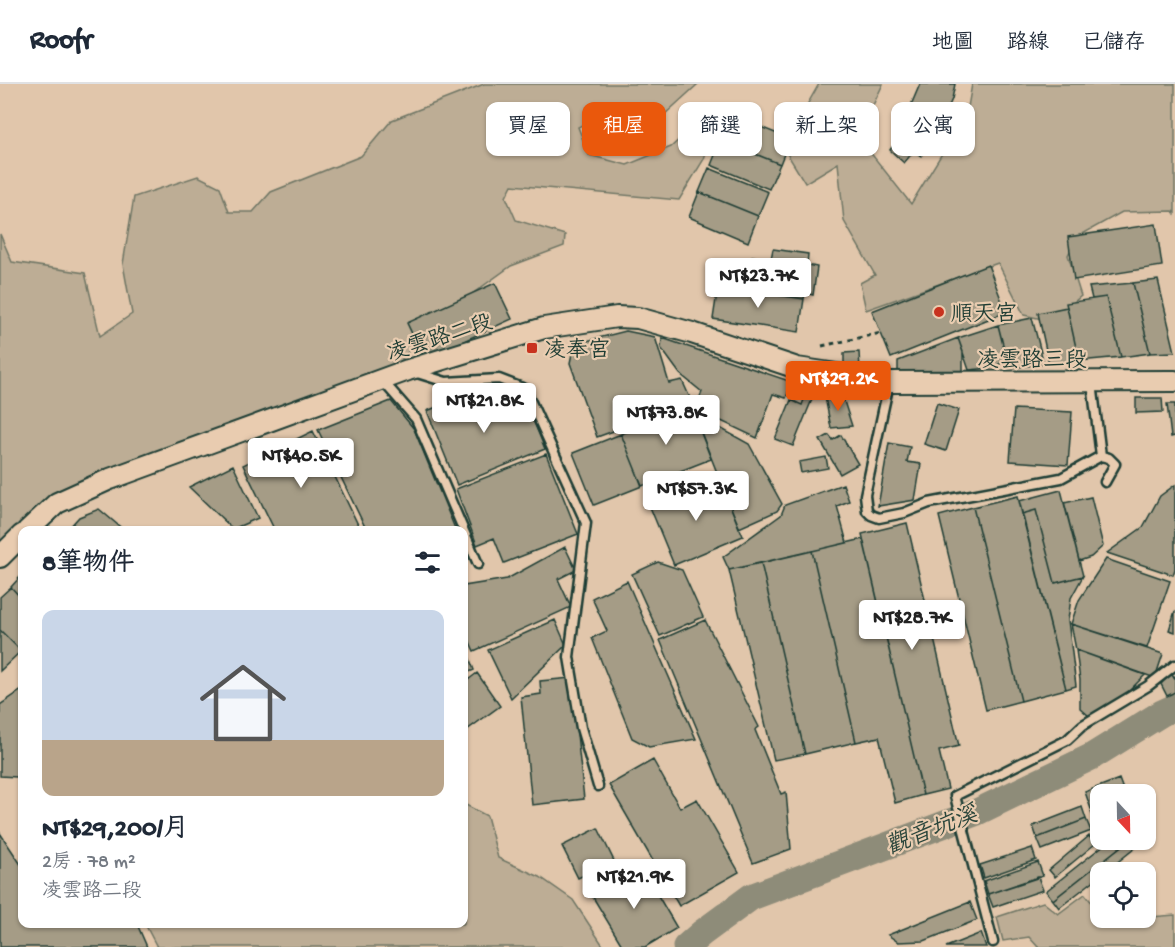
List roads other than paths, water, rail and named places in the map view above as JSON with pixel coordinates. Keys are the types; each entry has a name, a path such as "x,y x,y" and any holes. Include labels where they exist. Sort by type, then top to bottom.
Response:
{"street":[{"name":"凌雲路二段","path":"32,526 57,503 110,479 408,370 544,328 617,316 638,318 692,333 797,368 889,382"},
{"name":"凌雲路三段","path":"889,382 1175,381"},
{"path":"0,557 18,539"}],"lane":[{"path":"408,370 446,382 499,379 525,389 582,513 586,523 569,657 581,728 598,786"},
{"path":"382,380 416,418 462,526"},
{"path":"889,382 865,495 867,510 871,515 879,518 904,513 929,503 1061,478 1101,456 1109,458 1115,464 1105,482"},
{"path":"1092,383 1101,456"},
{"path":"468,540 478,564"},
{"path":"993,942 955,796 1067,740 1083,725 1148,686 1175,665"}],"waterway":[{"name":"觀音坑溪","path":"686,947 751,897 977,812 1091,757 1175,707"}],"place":[{"name":"順天宮","path":"939,312"},
{"name":"凌奉宮","path":"532,348"}]}
